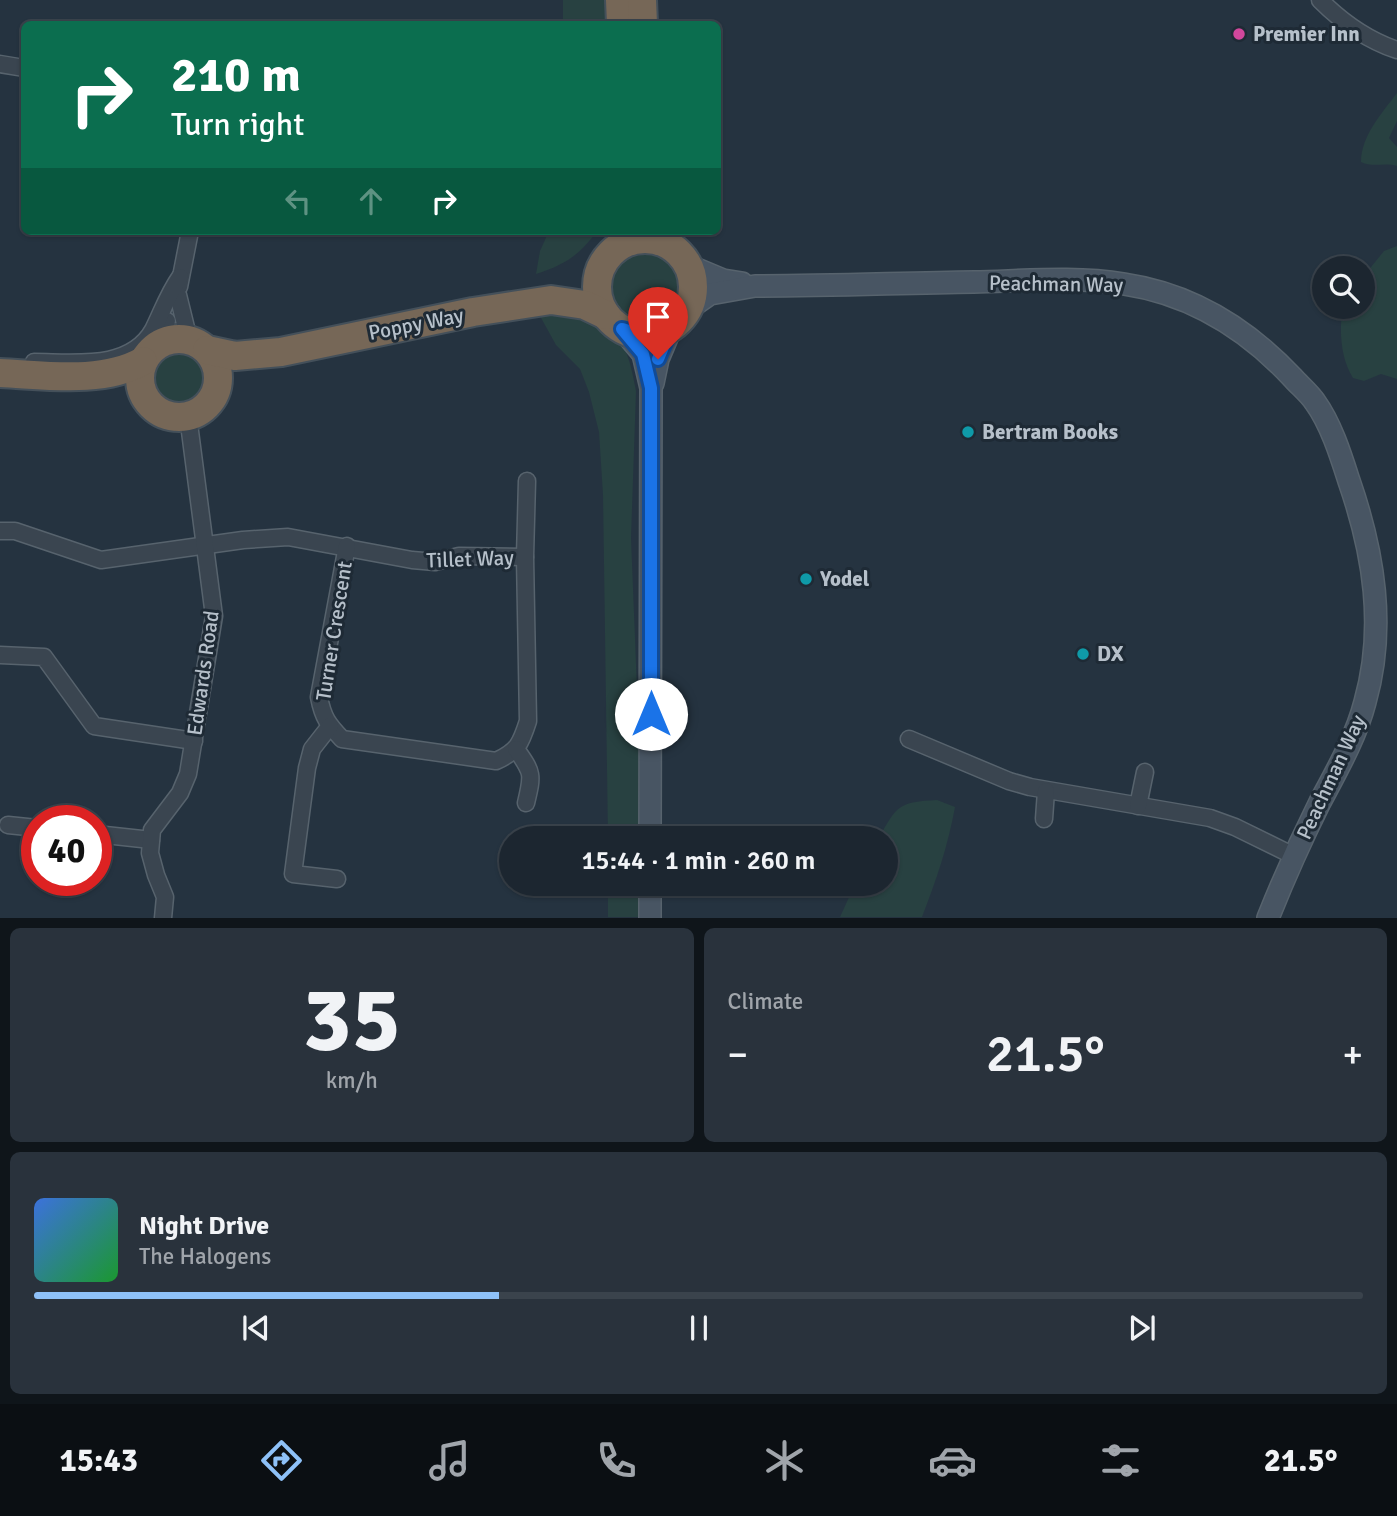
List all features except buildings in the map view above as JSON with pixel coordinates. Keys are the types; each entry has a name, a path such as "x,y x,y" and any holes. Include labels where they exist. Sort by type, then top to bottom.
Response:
{"highway":[{"path":"620,0 621,21"},
{"path":"642,0 643,21"},
{"path":"655,236 675,250 687,265 692,287 679,318 658,333 645,335 614,322 600,304 597,290 610,251 634,240 655,236"},
{"name":"Poppy Way","path":"198,345 235,356 281,352 473,312 551,300 586,284 610,251"},
{"name":"Poppy Way","path":"551,300 585,306 614,322"},
{"path":"0,373 60,376 112,373 131,368 150,353 178,338 198,345 214,360 218,383 208,404 199,412 176,417 154,408 141,387 140,374 150,353"},
{"name":"Poppy Way","path":"215,394 230,377 281,352"},
{"path":"60,376 80,384 146,399"}],"street":[{"path":"1320,0 1336,16 1365,36 1397,50"},
{"path":"0,64 21,68"},
{"path":"150,353 178,295 189,235"},
{"name":"Peachman Way","path":"687,265 723,280 755,286"},
{"path":"0,362 106,361 122,357 140,346 152,332 169,292 180,277"},
{"name":"Peachman Way","path":"679,318 710,295 755,286 1036,281 1123,284 1171,295 1218,315 1253,339 1286,371 1316,403 1339,450 1368,548 1377,611 1374,654 1362,712 1268,918"},
{"path":"178,295 198,345"},
{"path":"651,388 658,359 679,318"},
{"path":"614,322 643,354 651,388 650,826"},
{"name":"Edwards Road","path":"151,840 152,831 180,793 188,775 214,616 188,416"},
{"path":"526,803 531,782 530,769 516,749 528,721 525,557 527,481"},
{"name":"Tillet Way","path":"0,530 15,531 102,560 243,540 288,537 435,562 459,556 525,557"},
{"name":"Turner Crescent","path":"347,547 320,697 322,715 330,726 342,739 496,761 511,755 516,749"},
{"path":"0,655 44,657 94,726 194,741"},
{"path":"330,726 312,748 293,874 337,879"},
{"path":"909,739 1009,781 1046,791 1210,818 1235,827 1294,856"},
{"path":"1138,806 1144,772"},
{"path":"1044,818 1046,791"},
{"path":"8,825 21,826"},
{"path":"112,836 151,840 150,853 165,897 163,918"},
{"path":"650,896 650,918"}],"green space":[{"path":"563,0 608,0 609,21 563,21"},
{"path":"1397,93 1397,121 1389,138 1397,147 1397,166 1361,162 1368,134"},
{"path":"547,235 594,235 570,258 536,274 540,251"},
{"path":"1397,246 1397,379 1381,374 1364,381 1353,378 1345,361 1342,319 1375,319 1375,262 1384,251"},
{"path":"644,250 664,256 674,266 680,286 674,306 664,316 644,322 624,316 614,306 608,286 614,266 624,256"},
{"path":"557,312 574,316 615,337 627,354 636,391 631,538 640,826 608,826 603,495 599,432 580,369 556,345 540,316"},
{"path":"180,350 196,355 204,363 209,379 204,395 196,403 180,408 164,403 156,395 151,379 156,363 164,355"},
{"path":"937,800 955,807 941,863 922,917 840,917 850,896 898,896 898,826 886,826 900,807 914,802"},
{"path":"608,896 641,896 641,917 608,917"}],"place":[{"name":"Premier Inn","path":"1239,34"},
{"name":"Bertram Books","path":"968,432"},
{"name":"Yodel","path":"806,579"},
{"name":"DX","path":"1083,654"}],"route":[{"path":"651,714 651,388 643,354 636,342 622,329 645,335 658,333 672,326 658,359"}]}
